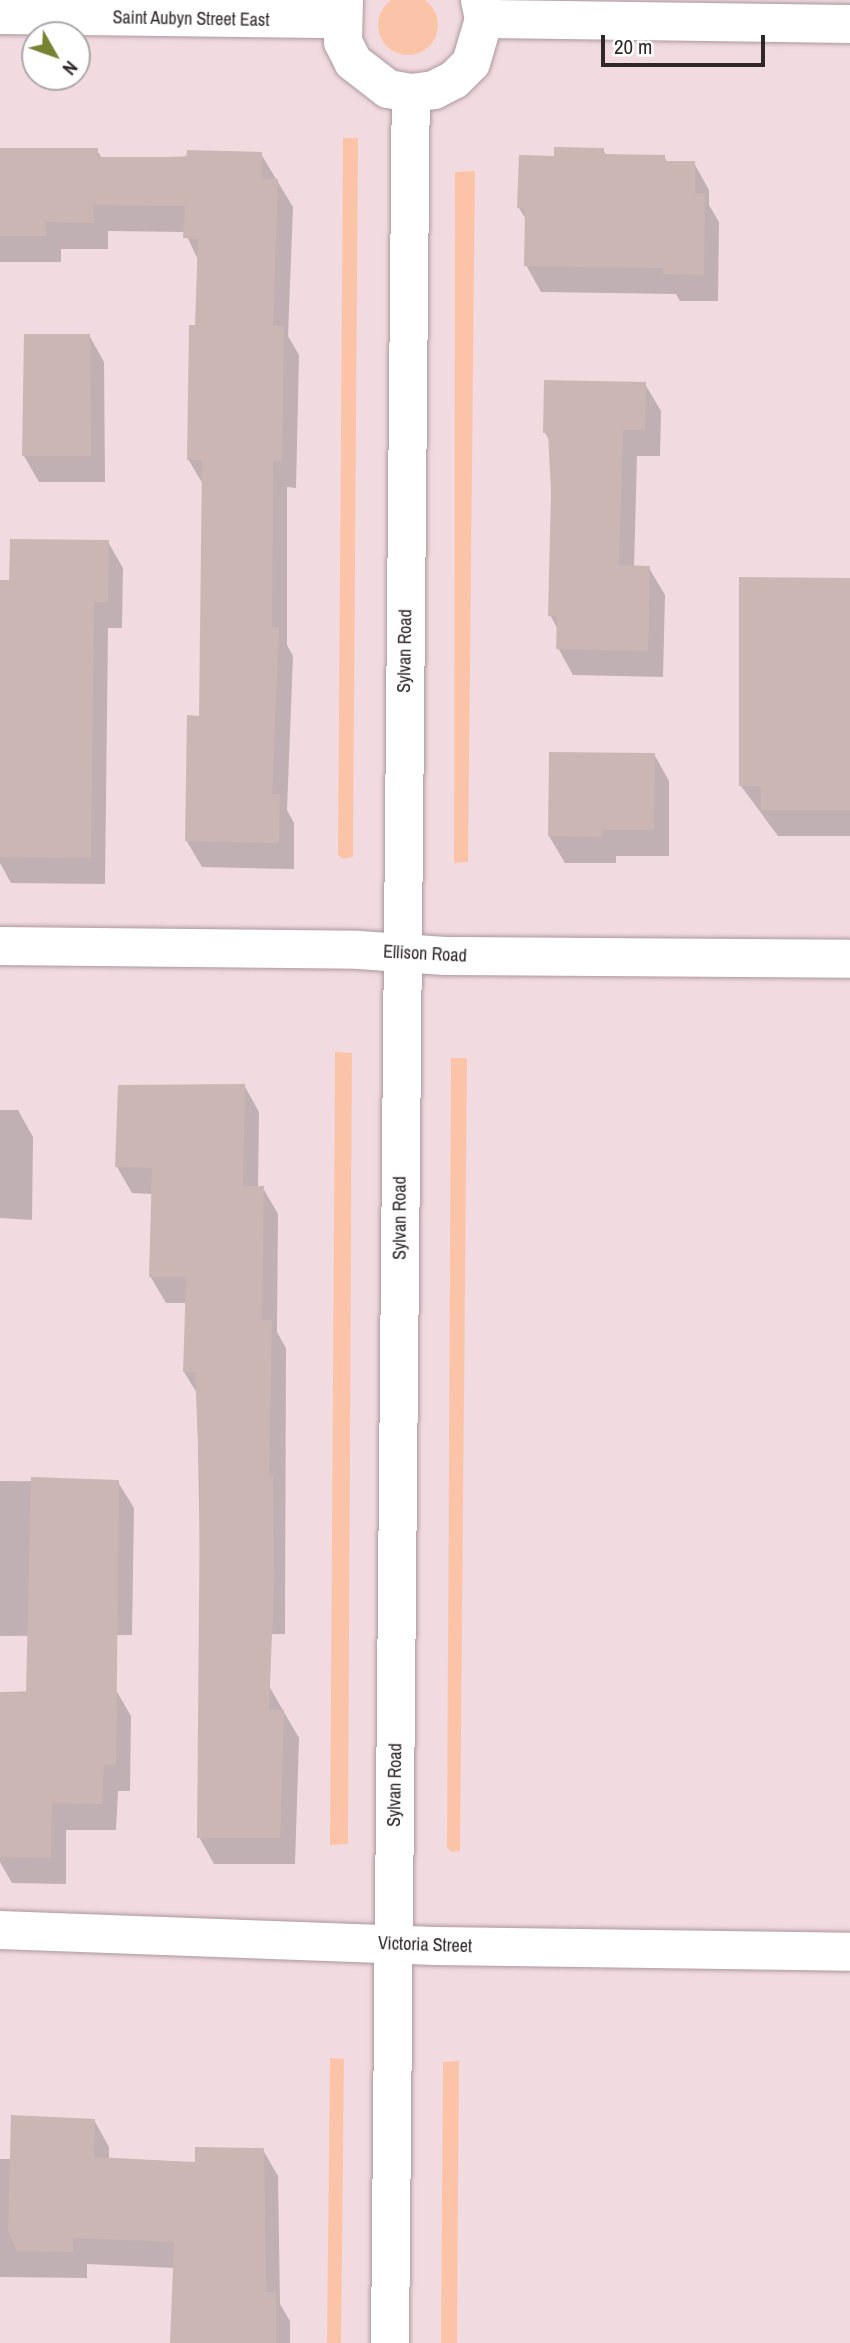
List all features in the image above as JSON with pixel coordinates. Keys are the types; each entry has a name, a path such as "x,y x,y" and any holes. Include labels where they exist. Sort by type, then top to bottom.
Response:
{"street":[{"name":"Saint Aubyn Street East","path":"0,15 343,10"},
{"path":"343,10 352,62 388,89 411,93 434,90 462,72 480,42 482,10 850,24"},
{"name":"Sylvan Road","path":"390,2343 411,93"},
{"name":"Ellison Road","path":"0,946 401,955 850,959"},
{"name":"Victoria Street","path":"0,1930 393,1945 850,1952"}],"shaded area":[{"path":"408,-5 425,0 433,8 438,25 433,42 425,50 408,55 391,50 383,42 378,25 383,8 391,0"},
{"path":"343,138 358,138 353,857 343,859 338,855"},
{"path":"475,171 468,862 454,863 455,172"},
{"path":"335,1052 352,1053 348,1844 330,1845"},
{"path":"451,1058 467,1058 460,1851 452,1852 447,1848"},
{"path":"330,2058 344,2059 341,2343 327,2343"},
{"path":"459,2061 457,2343 441,2343 443,2062"}],"building":[{"path":"554,147 604,148 604,154 665,155 665,161 695,161 695,194 705,193 704,275 663,274 663,268 524,266 525,209 517,208 519,155 554,156"},
{"path":"0,148 98,148 98,157 186,157 187,150 262,152 262,179 278,179 273,326 284,326 282,462 273,461 272,628 279,627 272,794 280,794 279,843 185,841 187,715 199,716 202,460 187,460 189,325 195,325 198,239 183,238 185,206 93,205 94,223 46,222 46,236 0,236"},
{"path":"24,334 90,334 91,456 22,456"},
{"path":"544,380 646,382 645,430 623,430 619,565 650,566 648,651 556,649 557,616 548,616 551,492 548,433 543,433"},
{"path":"10,539 109,540 108,602 94,602 91,858 0,857 0,580 9,580"},
{"path":"739,577 850,578 850,810 761,810 761,786 739,786"},
{"path":"549,752 655,753 654,830 602,830 602,837 548,836"},
{"path":"245,1084 243,1186 264,1186 262,1320 272,1320 269,1475 273,1475 274,1583 269,1710 284,1710 280,1838 197,1838 200,1488 195,1372 183,1372 186,1277 149,1277 152,1168 115,1167 118,1085"},
{"path":"31,1477 119,1480 116,1765 104,1765 102,1804 52,1803 51,1858 0,1857 0,1692 26,1693"},
{"path":"11,2115 95,2119 94,2157 195,2162 195,2147 264,2148 266,2292 276,2292 276,2343 170,2343 174,2242 73,2238 73,2252 17,2251 8,2231"}]}
